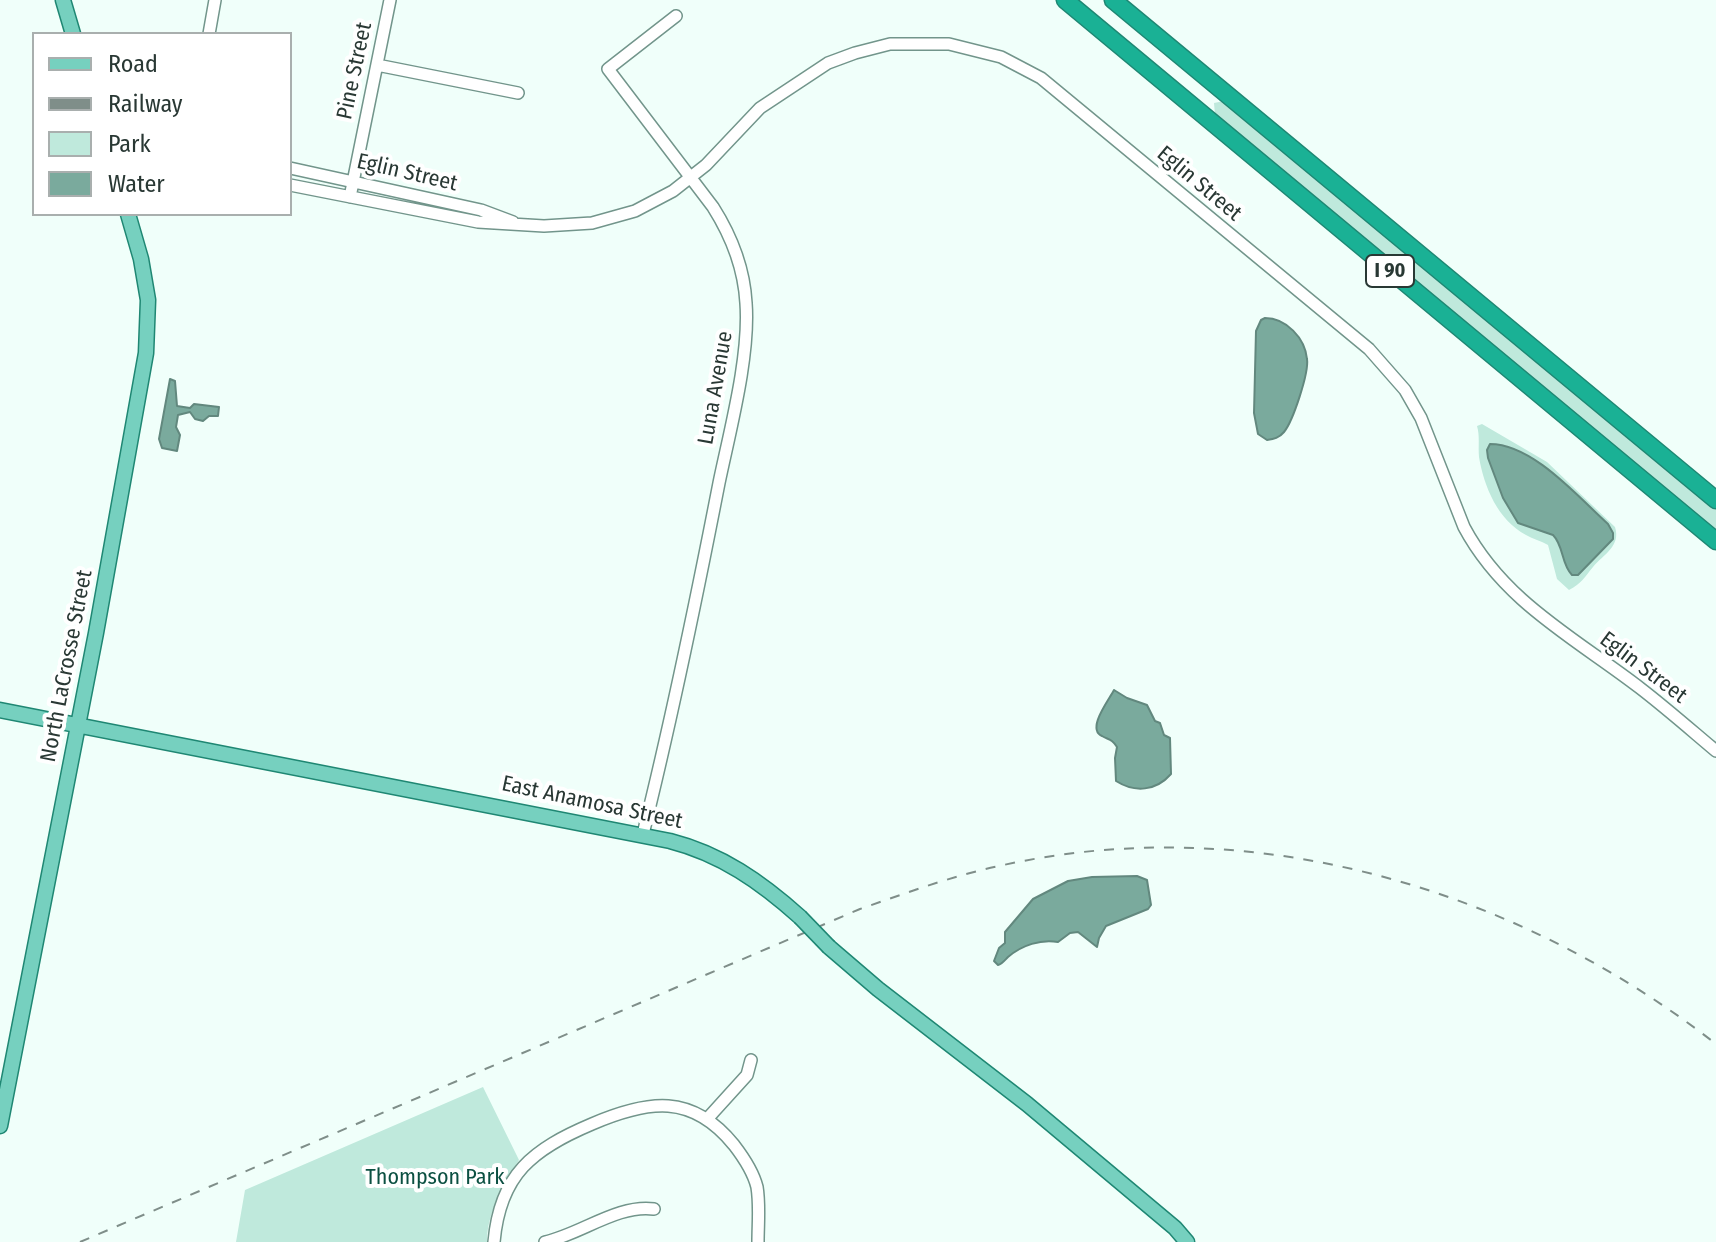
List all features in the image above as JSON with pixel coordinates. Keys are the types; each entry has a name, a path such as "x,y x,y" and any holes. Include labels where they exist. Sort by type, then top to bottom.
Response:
{"highway":[{"name":"I 90","path":"1065,0 1716,541"},
{"name":"I 90","path":"1113,0 1716,500"},
{"path":"1533,350 1716,491"},
{"path":"1619,461 1716,554"}],"main road":[{"path":"63,0 72,32"},
{"name":"North LaCrosse Street","path":"0,1126 4,1089 78,725 148,342 148,300 144,274 129,216"},
{"name":"East Anamosa Street","path":"0,710 643,834 697,848 741,870 775,894 878,989 1027,1104 1175,1228 1187,1242"}],"street":[{"path":"209,32 215,0"},
{"name":"Pine Street","path":"350,197 390,0"},
{"name":"Luna Avenue","path":"643,834 683,664 746,333 745,290 737,254 720,217 608,69 676,16"},
{"name":"Eglin Street","path":"292,185 478,222 560,226 605,220 648,206 691,179 760,108 828,63 890,44 949,44 1001,57 1041,78 1369,349 1405,390 1421,418 1472,543 1509,590 1560,632 1640,688 1716,751"},
{"path":"377,65 518,93"},
{"name":"Eglin Street","path":"292,168 481,210 514,223"},
{"path":"708,1118 747,1075 751,1060"},
{"path":"495,1242 496,1223 504,1198 523,1165 539,1151 569,1134 641,1107 662,1105 684,1108 708,1118 748,1163 757,1187 758,1242"},
{"path":"545,1242 564,1238 637,1207 654,1209"}],"green space":[{"path":"1224,101 1716,508 1716,530 1215,115 1214,103"},
{"path":"1482,424 1547,462 1615,527 1614,545 1580,583 1569,590 1557,579 1548,545 1516,529 1494,502 1479,457 1477,426"},
{"name":"Thompson Park","path":"483,1087 519,1160 493,1209 487,1242 236,1242 245,1190"}],"water":[{"path":"1265,318 1287,325 1303,344 1307,359 1303,385 1288,426 1280,436 1267,440 1258,434 1254,413 1256,331"},
{"path":"170,379 175,381 177,406 190,408 194,404 219,407 218,416 209,416 203,421 195,419 190,412 178,415 176,427 180,435 177,451 162,448 159,439"},
{"path":"1490,444 1506,446 1538,462 1608,524 1613,539 1578,575 1568,571 1553,535 1518,523 1503,498 1488,458"},
{"path":"1114,690 1147,705 1155,721 1160,723 1164,735 1170,738 1171,774 1159,784 1138,789 1116,781 1117,747 1096,727"},
{"path":"1137,876 1147,880 1151,905 1106,926 1097,947 1078,932 1070,933 1058,942 1045,941 1025,946 998,965 994,961 999,948 1005,943 1005,932 1033,899 1068,881"}],"railway":[{"path":"80,1242 860,909 981,870 1094,851 1189,848 1284,856 1377,875 1468,904 1555,942 1638,989 1716,1044"}]}
